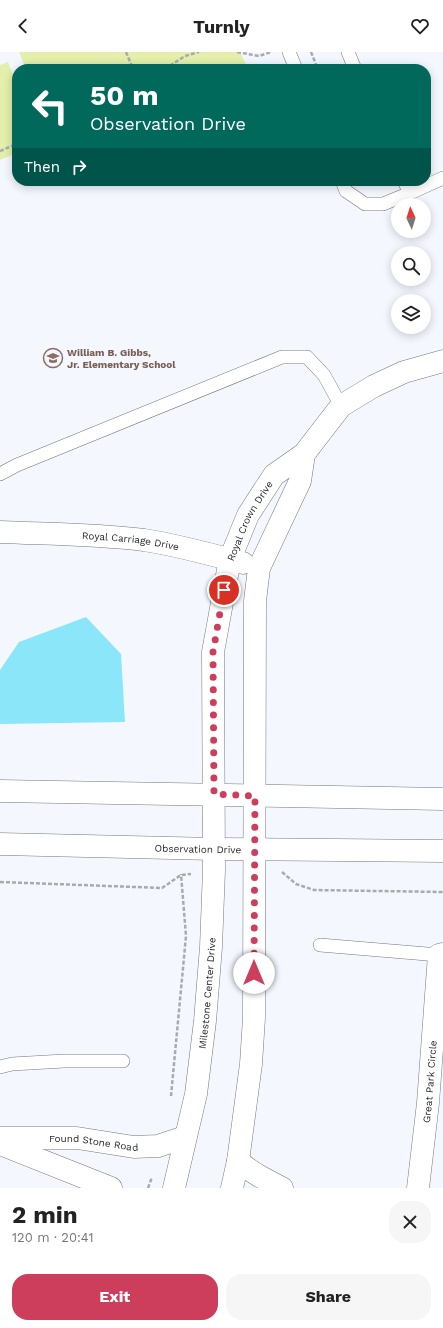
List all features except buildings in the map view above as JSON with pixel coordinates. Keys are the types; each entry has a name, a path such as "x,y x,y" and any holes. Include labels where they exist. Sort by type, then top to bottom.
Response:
{"street":[{"name":"Royal Crown Drive","path":"214,794 213,652 230,560 248,515 274,475 304,454 341,406 374,386 404,372 443,361"},
{"name":"Royal Crown Drive","path":"255,796 255,601 259,568 300,481 304,454"},
{"name":"Royal Carriage Drive","path":"0,532 90,535 145,541 259,568"},
{"path":"0,791 443,799"},
{"name":"Milestone Center Drive","path":"174,1188 196,1094 205,1021 211,946 214,859 214,794"},
{"path":"232,1188 238,1161 254,1018 255,796"},
{"name":"Observation Drive","path":"0,844 182,848 214,859 254,860 443,852"},
{"name":"Great Park Circle","path":"418,1188 428,1103 441,955"},
{"name":"Found Stone Road","path":"0,1138 77,1138 134,1148 158,1146 185,1138"},
{"path":"0,1144 111,1188"},
{"path":"238,1161 255,1175 282,1188"}],"lane":[{"path":"289,52 294,64"},
{"path":"348,52 353,64"},
{"path":"431,183 443,178"},
{"path":"344,186 346,191 365,204 383,204 425,186"},
{"path":"406,186 410,193"},
{"path":"0,474 17,465 282,357 307,357 324,375 341,406"},
{"path":"320,944 441,955"},
{"path":"0,1067 12,1064 64,1061 123,1061"}],"path":[{"path":"126,52 131,64"},
{"path":"173,64 185,56 199,52"},
{"path":"236,52 259,56 271,52"},
{"path":"311,52 316,64"},
{"path":"0,151 12,146"},
{"path":"170,1101 186,936 181,875 183,870 182,848"},
{"path":"0,882 162,888 181,875 214,859"},
{"path":"254,860 280,871 296,884 314,890 443,892"},
{"path":"148,1188 154,1171 158,1146"}],"green space":[{"path":"19,52 240,52 246,64 24,64"},
{"path":"8,62 12,72 12,155 0,160 0,65"}],"water":[{"path":"86,617 121,654 125,722 0,724 0,670 19,642"}],"place":[{"name":"William B. Gibbs, Jr. Elementary School","path":"53,358"}],"route":[{"path":"224,590 213,652 214,794 255,796 254,973"}]}
